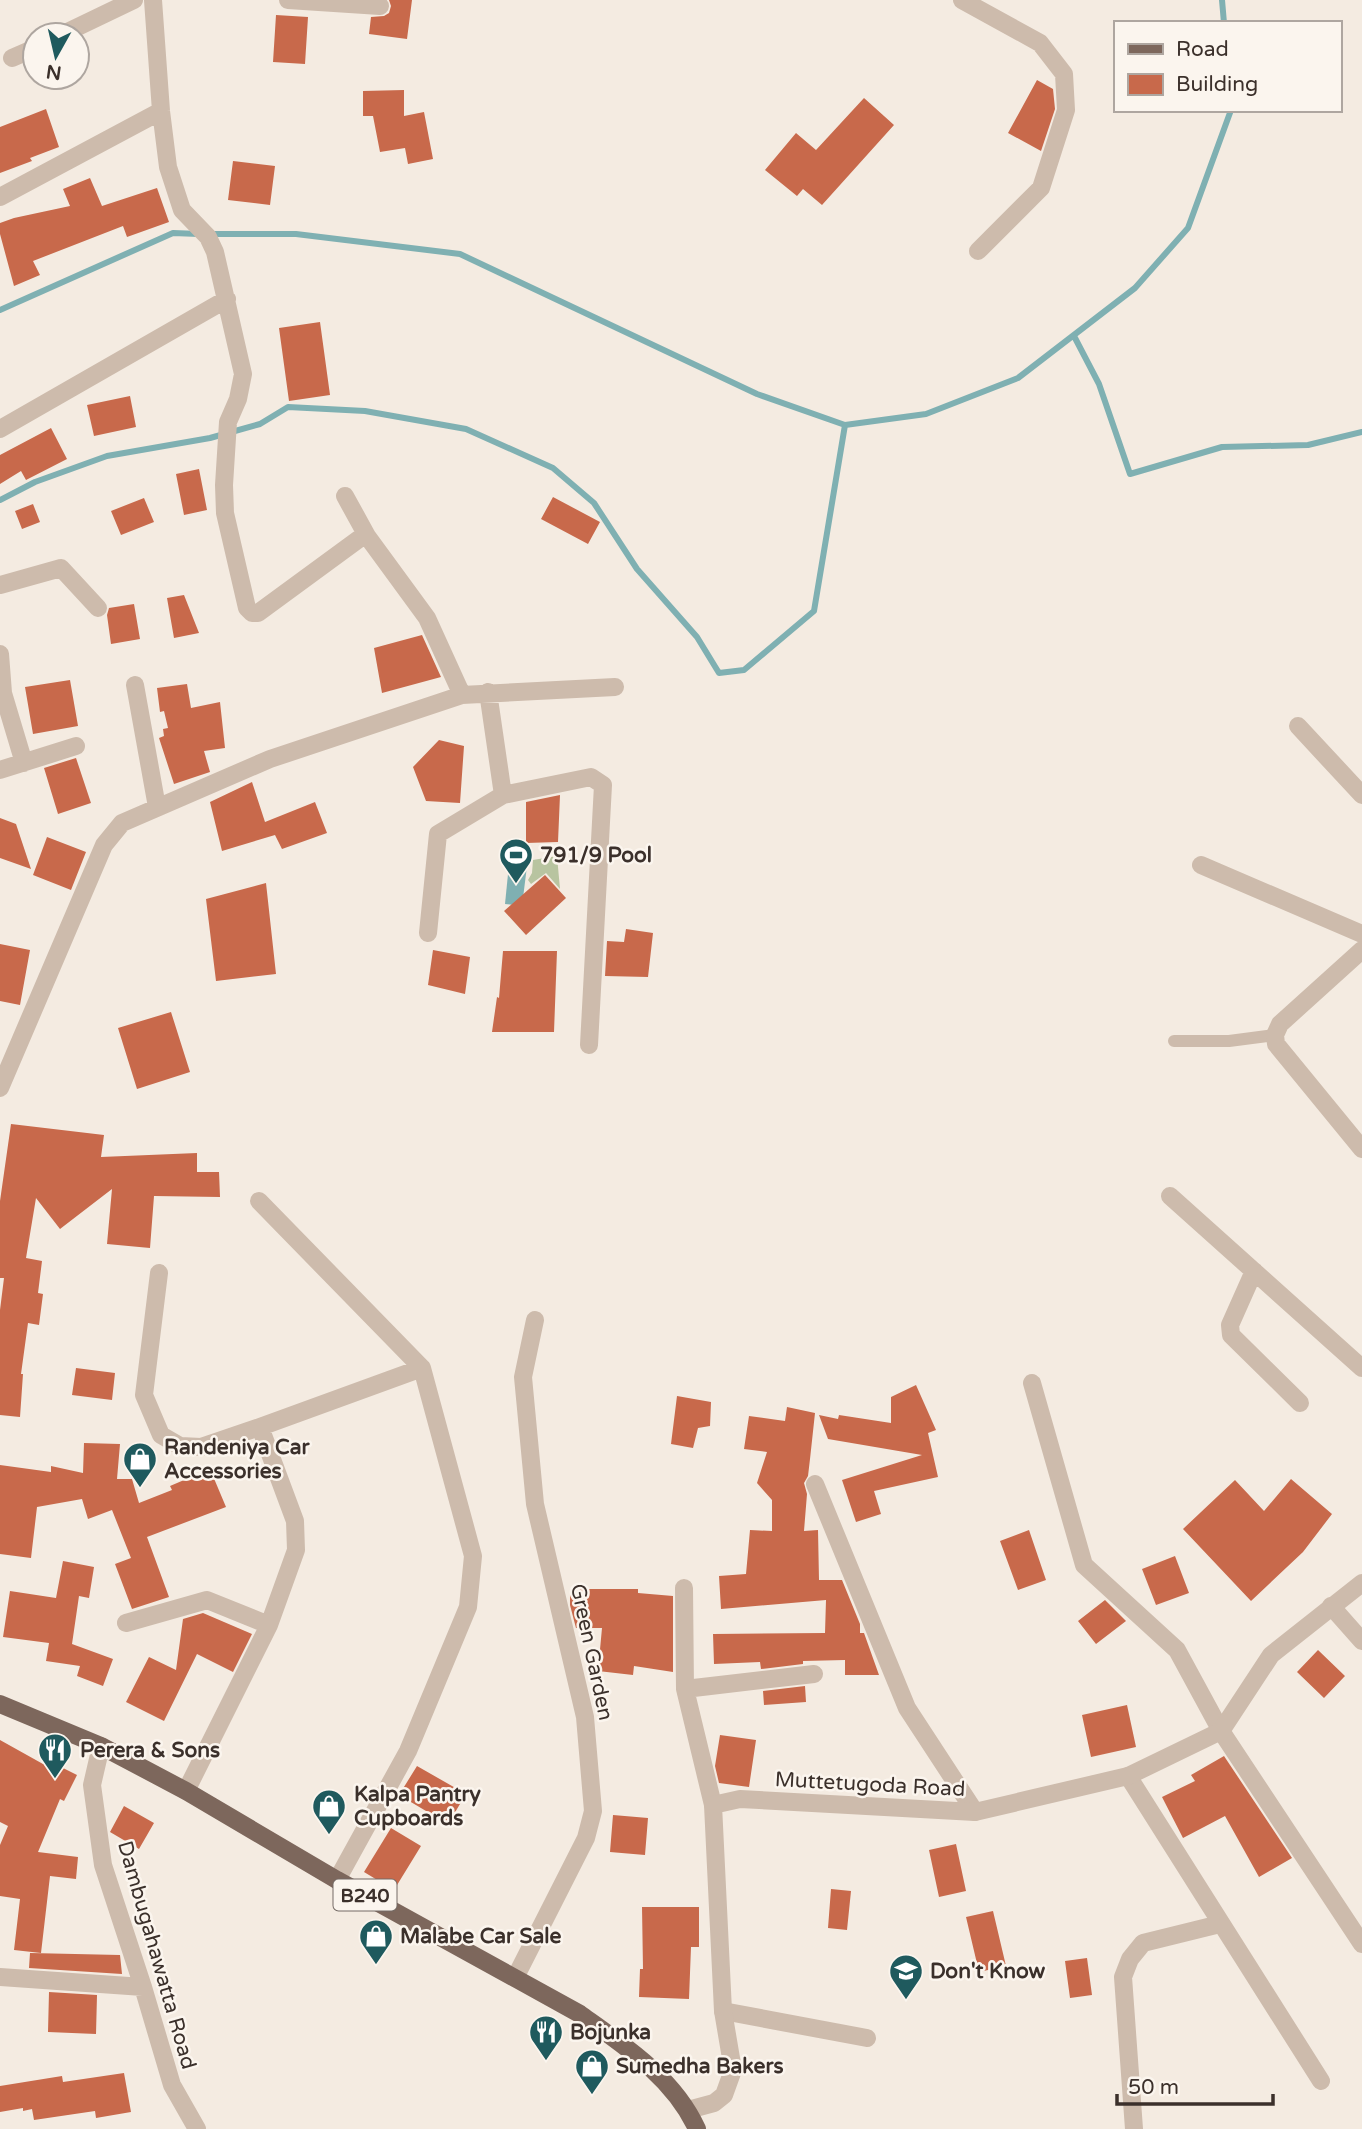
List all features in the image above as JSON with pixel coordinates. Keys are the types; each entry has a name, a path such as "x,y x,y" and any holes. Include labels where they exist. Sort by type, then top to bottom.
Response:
{"main road":[{"name":"B240","path":"0,1704 101,1746 186,1791 337,1880 580,2014 616,2039 664,2080 688,2110 696,2129"}],"street":[{"path":"90,21 134,0"},
{"path":"153,0 168,167 182,210 208,237 215,252 243,374 238,399 228,422 224,485 225,513 249,612 255,614 263,610 363,536 367,536"},
{"path":"288,0 380,6"},
{"path":"962,0 1040,43 1064,74 1066,110 1041,188 978,251"},
{"path":"12,58 21,54"},
{"path":"0,197 161,111"},
{"path":"0,429 227,299"},
{"path":"345,496 367,536 427,618 462,695"},
{"path":"0,585 61,568 98,608"},
{"path":"0,654 3,693 24,763"},
{"path":"135,685 157,807"},
{"path":"0,1088 104,845 122,823 270,759 462,695 614,687"},
{"path":"488,692 503,795"},
{"path":"1298,726 1362,795"},
{"path":"0,770 76,746"},
{"path":"428,933 438,834 503,795 591,777 603,785 589,1045"},
{"path":"1201,865 1362,934"},
{"path":"1362,950 1280,1024 1275,1035 1276,1044 1362,1149"},
{"path":"1170,1196 1362,1368"},
{"path":"259,1201 422,1368 473,1556 468,1607 408,1751 337,1880"},
{"path":"1254,1271 1230,1325 1231,1335 1300,1403"},
{"path":"159,1273 144,1395 161,1435 180,1446 201,1447 422,1368"},
{"name":"Green Garden","path":"515,1978 586,1838 593,1811 585,1717 536,1504 523,1377 535,1320"},
{"path":"1032,1383 1084,1565 1177,1650 1222,1731 1362,1944"},
{"path":"186,1791 269,1625 296,1550 295,1521 260,1427"},
{"path":"815,1484 907,1708 975,1812"},
{"path":"1222,1731 1271,1655 1362,1583"},
{"path":"684,1588 685,1689 713,1805 723,2011 733,2070 724,2095 714,2103 688,2110"},
{"path":"126,1622 207,1600 269,1625"},
{"path":"1331,1606 1362,1641"},
{"path":"685,1689 814,1674"},
{"name":"Muttetugoda Road","path":"713,1805 740,1800 975,1812 1128,1776 1222,1731"},
{"name":"Dambugahawatta Road","path":"101,1746 92,1785 103,1865 172,2085 197,2129"},
{"path":"1128,1776 1321,2081"},
{"path":"1134,2129 1123,1976 1130,1959 1143,1943 1220,1924"},
{"path":"0,1978 143,1987"},
{"path":"723,2011 867,2038"}],"lane":[{"path":"1174,1041 1229,1041 1275,1035"}],"green space":[{"path":"557,856 560,889 546,873 531,884 528,880 532,873 533,860"}],"water":[{"name":"791/9 Pool","path":"509,864 527,866 522,906 505,904"}],"building":[{"path":"389,0 412,0 407,39 369,34 371,17 389,13"},
{"path":"276,15 308,17 305,64 273,62"},
{"path":"1037,80 1053,89 1055,109 1041,151 1008,133"},
{"path":"404,90 404,116 424,112 433,159 408,164 405,148 380,152 373,116 363,116 363,91"},
{"path":"864,98 894,125 822,205 803,189 797,196 765,170 796,133 816,150"},
{"path":"46,109 59,147 0,173 0,127"},
{"path":"233,161 275,166 270,205 228,200"},
{"path":"90,178 102,206 157,188 169,222 127,237 123,226 33,261 40,275 14,286 0,234 0,223 70,206 63,189"},
{"path":"320,322 330,395 289,401 279,328"},
{"path":"130,396 136,427 94,436 87,405"},
{"path":"51,428 67,459 26,480 21,471 0,484 0,455"},
{"path":"199,469 207,510 184,515 176,474"},
{"path":"553,497 600,522 588,544 541,519"},
{"path":"144,498 154,522 121,535 111,511"},
{"path":"33,504 40,522 22,529 15,511"},
{"path":"184,595 199,633 174,638 167,598"},
{"path":"134,604 140,639 111,644 107,615 109,608"},
{"path":"422,635 441,677 382,693 374,648"},
{"path":"70,680 78,726 33,734 25,687"},
{"path":"187,684 191,708 220,702 225,748 204,751 210,772 174,784 159,738 164,736 163,729 168,728 164,711 160,712 157,688"},
{"path":"439,740 464,746 460,803 426,801 413,767"},
{"path":"76,758 91,803 58,814 44,768"},
{"path":"252,782 265,822 315,802 327,833 282,849 275,835 222,851 210,802"},
{"path":"560,795 558,842 526,843 526,802"},
{"path":"0,818 16,824 31,869 0,858"},
{"path":"47,837 86,852 71,890 33,875"},
{"path":"545,875 566,898 526,935 504,911"},
{"path":"266,883 276,974 216,981 206,899"},
{"path":"626,929 653,933 648,977 605,976 607,941 624,942"},
{"path":"0,944 30,950 20,1005 0,1001"},
{"path":"433,950 470,957 465,994 428,985"},
{"path":"503,951 557,951 554,1032 492,1032 497,997 499,998"},
{"path":"171,1012 190,1072 137,1089 118,1028"},
{"path":"11,1124 104,1135 101,1157 197,1153 197,1172 219,1172 220,1197 154,1196 150,1248 107,1244 112,1189 60,1229 36,1198 26,1258 42,1261 38,1293 43,1294 39,1325 28,1323 21,1374 20,1417 0,1415 0,1310 4,1278 0,1278 0,1201"},
{"path":"76,1368 115,1373 112,1400 72,1395"},
{"path":"916,1385 936,1430 928,1433 938,1477 874,1491 881,1514 856,1522 842,1480 922,1455 828,1439 819,1415 838,1419 839,1415 891,1423 891,1397"},
{"path":"677,1396 711,1402 710,1426 698,1428 693,1448 671,1444"},
{"path":"787,1407 815,1413 808,1476 804,1483 807,1494 804,1531 818,1530 819,1580 842,1580 860,1624 860,1633 864,1633 879,1675 845,1675 845,1660 803,1661 803,1664 761,1669 760,1662 714,1664 713,1634 825,1633 826,1600 721,1609 719,1576 746,1574 750,1530 772,1531 772,1500 757,1483 767,1452 744,1449 749,1416 785,1421"},
{"path":"84,1443 120,1444 117,1479 132,1479 139,1503 172,1490 170,1486 210,1469 226,1507 147,1537 169,1597 132,1609 115,1564 131,1558 112,1510 88,1519 82,1499 37,1507 31,1558 0,1554 0,1465 51,1472 51,1466 83,1473"},
{"path":"1291,1479 1332,1514 1303,1552 1251,1601 1183,1529 1235,1480 1264,1511"},
{"path":"1029,1530 1046,1580 1018,1590 1000,1541"},
{"path":"1175,1556 1189,1593 1156,1605 1142,1569"},
{"path":"63,1561 94,1567 89,1598 79,1596 72,1644 113,1659 103,1686 77,1676 80,1666 46,1661 49,1643 3,1637 10,1591 56,1598"},
{"path":"570,1589 638,1589 638,1593 673,1596 673,1672 634,1666 633,1675 598,1671 602,1628 576,1628 570,1605"},
{"path":"1105,1600 1126,1621 1096,1644 1078,1621"},
{"path":"203,1613 252,1634 233,1672 197,1654 164,1721 126,1702 149,1657 176,1670 183,1619"},
{"path":"1318,1650 1345,1676 1324,1698 1297,1672"},
{"path":"805,1686 806,1702 764,1705 763,1691"},
{"path":"1127,1705 1136,1747 1091,1757 1082,1715"},
{"path":"720,1735 756,1740 749,1787 719,1783 715,1766"},
{"path":"0,1740 43,1764 45,1759 77,1775 64,1801 60,1799 38,1852 78,1857 76,1879 50,1876 41,1953 14,1950 20,1899 0,1896 0,1845 8,1826 0,1822"},
{"path":"1224,1756 1292,1858 1259,1877 1225,1816 1183,1838 1162,1797 1195,1781 1191,1775"},
{"path":"417,1766 466,1794 448,1824 399,1795"},
{"path":"124,1806 154,1823 139,1849 110,1832"},
{"path":"613,1815 648,1818 645,1855 610,1852"},
{"path":"391,1828 421,1846 394,1890 364,1872"},
{"path":"956,1844 966,1891 939,1897 929,1850"},
{"path":"831,1889 851,1891 847,1930 828,1928"},
{"path":"642,1907 699,1907 699,1947 691,1947 689,1999 639,1997 640,1969 643,1969"},
{"path":"993,1911 1006,1966 979,1972 966,1917"},
{"path":"30,1953 120,1955 122,1974 29,1968"},
{"path":"1087,1958 1092,1995 1070,1998 1065,1961"},
{"path":"49,1992 97,1995 96,2034 48,2032"},
{"path":"124,2073 131,2112 96,2118 95,2111 34,2120 32,2109 0,2112 0,2086 62,2076 63,2082"}],"waterway":[{"path":"1222,0 1224,21"},
{"path":"210,234 296,234 460,254 757,394 845,425 926,414 1018,378 1135,288 1188,228 1230,112"},
{"path":"0,310 173,233 199,234"},
{"path":"1074,336 1099,384 1130,474 1222,447 1308,445 1362,432"},
{"path":"0,500 35,482 107,456 210,438 260,424 288,407 365,411 466,429 553,468 594,503 637,569 697,637 719,673 744,670 814,611 845,425"}],"place":[{"name":"791/9 Pool","path":"516,885"},
{"name":"Randeniya Car Accessories","path":"140,1489"},
{"name":"Perera & Sons","path":"55,1780"},
{"name":"Kalpa Pantry Cupboards","path":"329,1836"},
{"name":"Malabe Car Sale","path":"376,1966"},
{"name":"Don't Know","path":"906,2001"},
{"name":"Bojunka","path":"546,2062"},
{"name":"Sumedha Bakers","path":"592,2096"}]}
